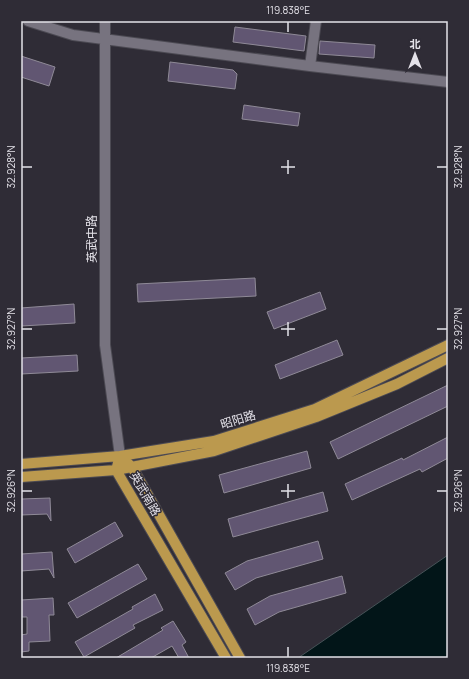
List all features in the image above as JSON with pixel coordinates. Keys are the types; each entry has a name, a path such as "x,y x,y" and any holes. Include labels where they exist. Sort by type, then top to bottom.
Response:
{"main road":[{"name":"昭阳路","path":"21,464 120,456 214,441 315,409 448,345"},
{"name":"昭阳路","path":"21,477 116,470 214,452 316,418 397,384 448,358"},
{"name":"英武南路","path":"226,658 116,470 120,456 132,467 240,658"}],"street":[{"path":"28,21 73,35 310,66 448,82"},
{"name":"英武中路","path":"105,21 105,345 120,456"},
{"path":"310,66 316,21"}],"shaded area":[{"path":"448,555 448,658 298,658"}],"building":[{"path":"235,27 306,36 304,51 233,42"},
{"path":"320,41 375,45 374,58 319,54"},
{"path":"21,56 55,67 49,86 21,77"},
{"path":"170,62 233,70 237,74 235,89 168,81"},
{"path":"244,105 300,113 298,126 242,119"},
{"path":"255,278 256,296 138,302 137,284"},
{"path":"320,292 326,309 274,329 267,312"},
{"path":"74,304 75,323 21,326 21,308"},
{"path":"337,340 343,355 280,379 275,365"},
{"path":"77,355 78,371 21,374 21,358"},
{"path":"448,385 448,406 338,459 330,442"},
{"path":"448,437 448,458 422,472 420,469 352,500 345,484 402,458 403,460"},
{"path":"307,451 311,468 224,493 219,475"},
{"path":"323,492 328,511 233,537 228,519"},
{"path":"50,498 51,521 47,514 21,515 21,499"},
{"path":"115,522 123,536 75,563 67,549"},
{"path":"318,541 323,559 256,578 235,590 225,573 247,561"},
{"path":"52,552 54,578 49,569 21,571 21,554"},
{"path":"138,564 147,579 77,618 68,603"},
{"path":"342,576 346,593 279,612 255,625 247,609 270,596"},
{"path":"155,594 163,610 133,625 135,628 84,657 75,642 133,609 132,607"},
{"path":"53,598 54,615 49,615 50,641 29,642 29,651 21,652 21,635 27,634 27,617 21,617 21,600"},
{"path":"173,621 186,642 182,645 189,658 179,658 172,646 151,658 116,658 163,630 161,628"}]}
